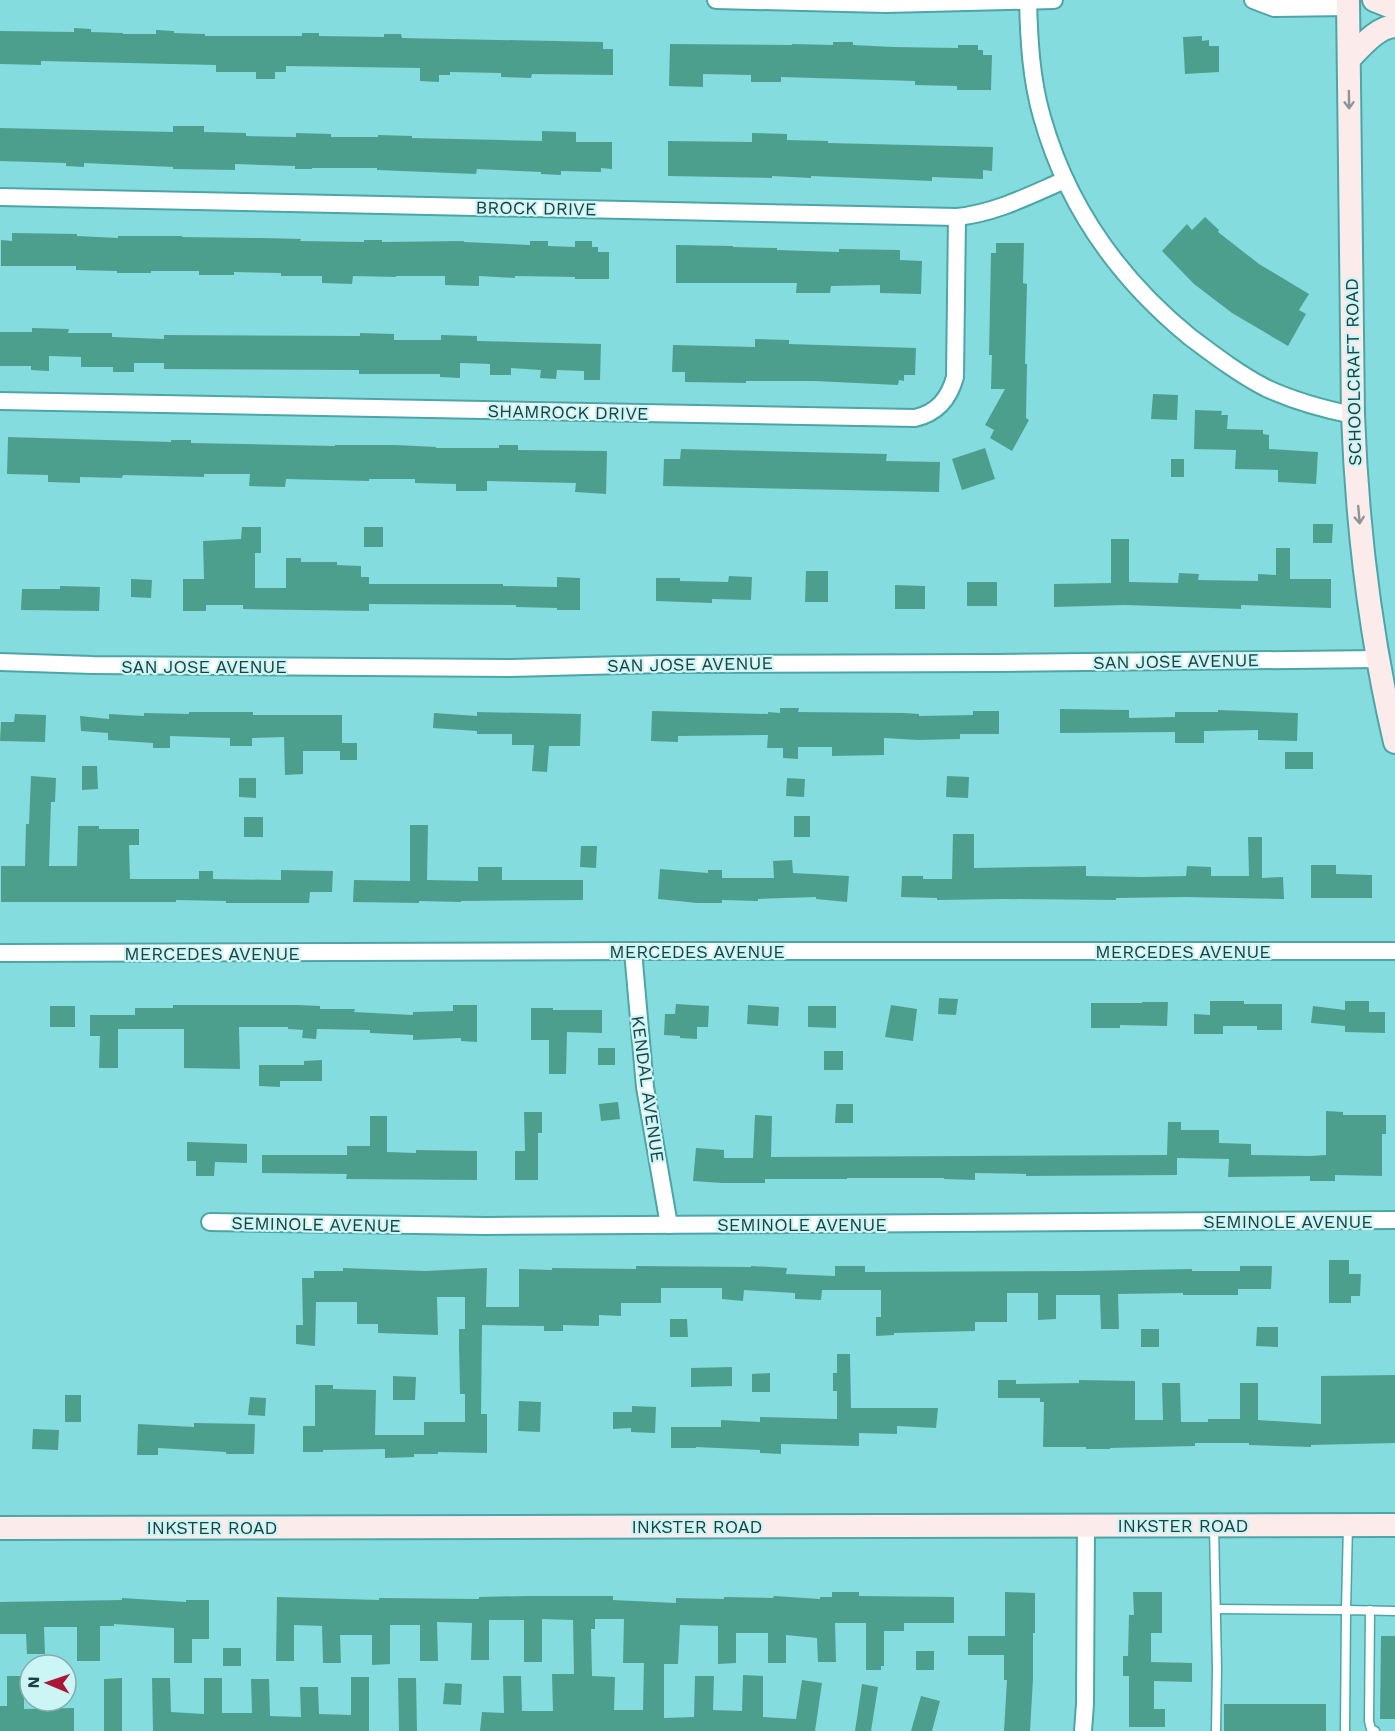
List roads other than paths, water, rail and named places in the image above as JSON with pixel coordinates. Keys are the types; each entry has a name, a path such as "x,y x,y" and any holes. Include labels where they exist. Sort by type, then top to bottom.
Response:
{"main road":[{"name":"SCHOOLCRAFT ROAD","path":"1348,3 1355,475 1369,598 1395,742"},
{"path":"1349,59 1372,37 1388,13"},
{"name":"INKSTER ROAD","path":"0,1527 1395,1525"}],"street":[{"path":"716,0 886,4 1054,0"},
{"path":"1028,0 1029,48 1034,88 1050,145 1079,210 1116,264 1173,322 1238,371 1294,400 1353,415"},
{"path":"1252,0 1274,8 1348,3"},
{"name":"BROCK DRIVE","path":"0,197 957,217 998,209 1065,180"},
{"name":"SHAMROCK DRIVE","path":"0,401 915,418 926,416 944,401 955,377 957,217"},
{"name":"SAN JOSE AVENUE","path":"0,662 92,665 511,668 675,664 1379,658"},
{"name":"KENDAL AVENUE","path":"633,951 645,1087 669,1226"},
{"name":"MERCEDES AVENUE","path":"0,953 1395,951"},
{"name":"SEMINOLE AVENUE","path":"210,1222 669,1226 1395,1220"},
{"path":"1083,1731 1086,1525"}],"lane":[{"path":"1214,1524 1216,1731"},
{"path":"1345,1731 1348,1525"},
{"path":"1216,1609 1395,1611"},
{"path":"1370,1610 1369,1721 1371,1729 1375,1731"}]}
